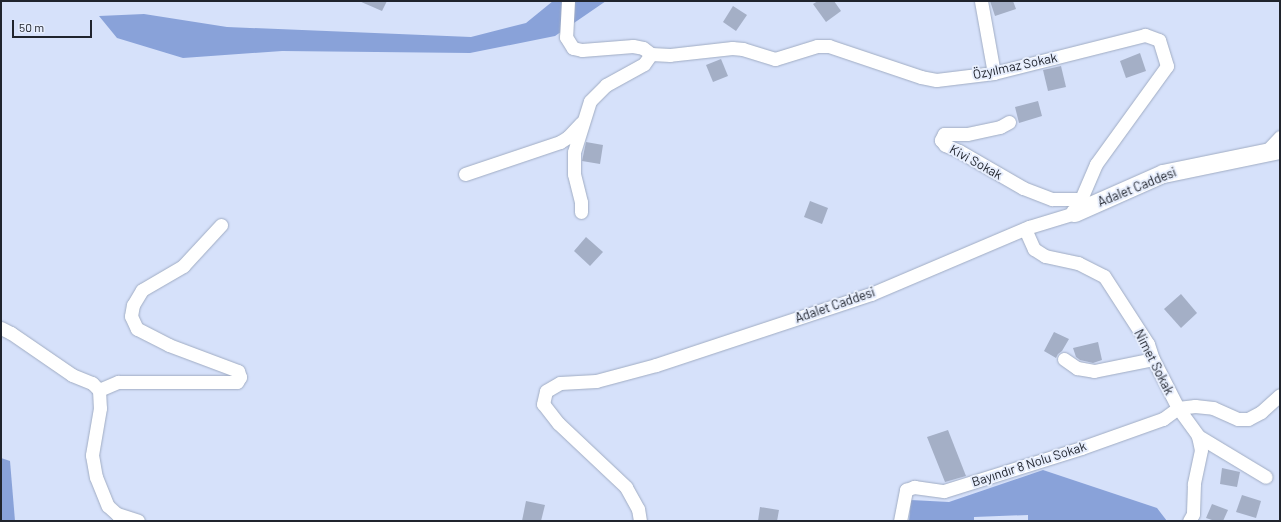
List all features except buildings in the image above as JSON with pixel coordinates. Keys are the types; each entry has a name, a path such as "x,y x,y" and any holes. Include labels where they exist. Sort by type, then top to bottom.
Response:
{"street":[{"path":"568,1 566,37 574,48 582,50 633,46 643,48 651,54 644,64 606,85 590,101 582,122 574,152 574,174 581,202 581,212"},
{"path":"981,1 994,73"},
{"name":"Özyılmaz Sokak","path":"651,54 670,55 732,48 743,49 775,59 817,46 829,46 921,77 936,80 994,73 1145,35 1159,40 1167,66 1096,164 1079,206"},
{"path":"465,174 560,142 568,137 582,122"},
{"name":"Kivi Sokak","path":"1008,122 1000,127 967,134 944,134 941,140 945,145 959,151 1023,188 1052,199 1079,206"},
{"path":"1272,151 1280,136"},
{"name":"Adalet Caddesi","path":"640,521 638,509 626,487 558,423 543,404 546,391 560,383 596,381 656,366 871,294 1079,206 1163,174 1272,151"},
{"path":"99,390 118,382 238,382 240,377 238,371 137,329 131,316 133,305 142,290 183,266 221,225"},
{"name":"Nimet Sokak","path":"1024,229 1034,249 1045,256 1078,263 1104,276 1148,344 1153,359 1178,408 1198,436"},
{"path":"1,328 11,333 72,374 92,383 99,390 100,408 92,455 96,477 108,506 117,514 138,521"},
{"path":"1064,360 1077,368 1094,371 1153,359"},
{"path":"1178,408 1201,406 1213,408 1238,419 1248,419 1261,412 1280,395"},
{"name":"Bayındır 8 Nolu Sokak","path":"900,521 906,490 914,487 944,491 1163,419 1178,408"},
{"path":"1198,436 1266,477"},
{"path":"1189,521 1193,514 1194,484 1201,450 1198,436"}],"shaded area":[{"path":"553,1 606,1 555,36 470,53 282,51 183,58 117,38 99,16 144,14 227,27 471,37 526,23"},
{"path":"1,458 10,461 15,521 1,521"},
{"path":"1043,470 1157,508 1167,521 1028,521 1028,515 974,517 974,521 909,521 911,500 949,502"}]}
